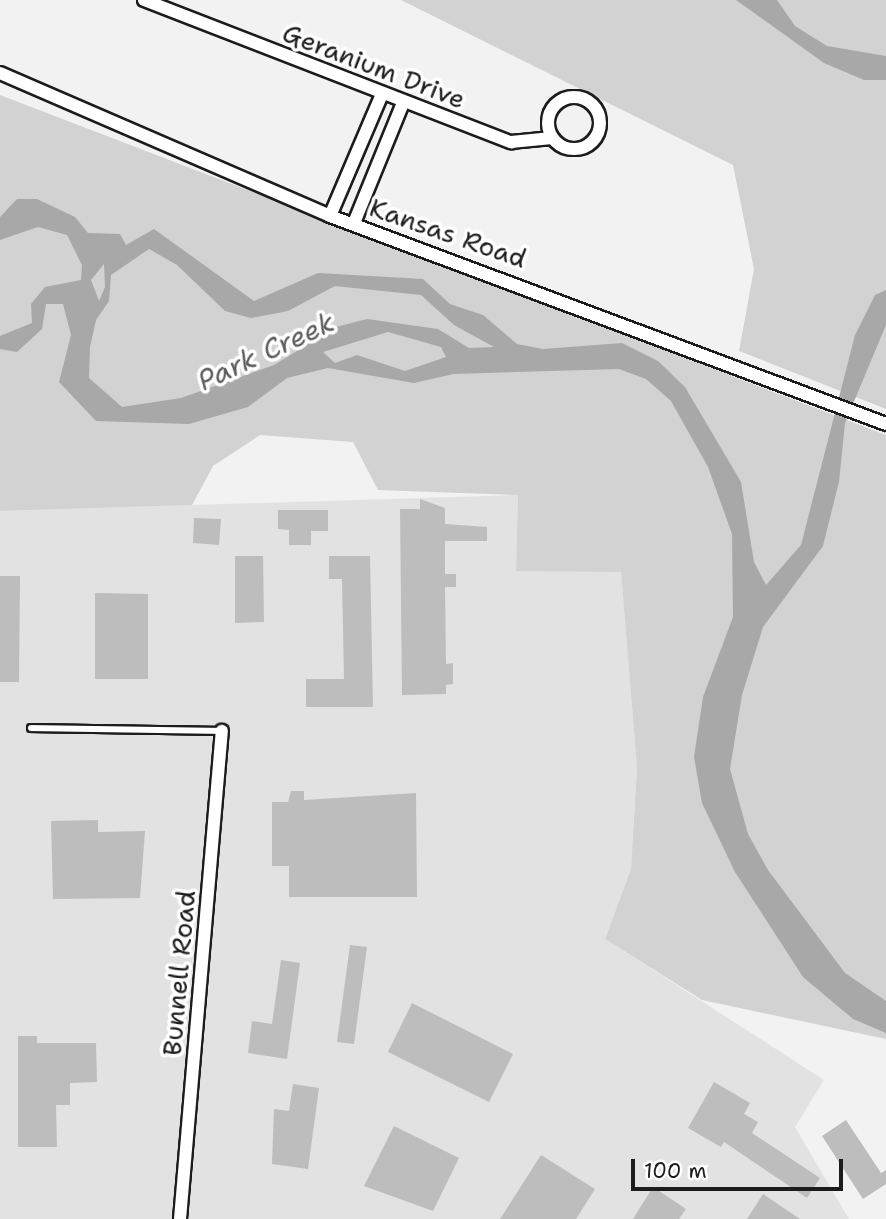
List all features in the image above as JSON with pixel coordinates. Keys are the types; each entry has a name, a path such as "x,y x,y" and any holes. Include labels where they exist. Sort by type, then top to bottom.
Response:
{"street":[{"name":"Geranium Drive","path":"144,0 403,103 511,142 552,138 574,149 590,144 600,122 593,106 578,97 561,100 550,113 552,138"},
{"name":"Kansas Road","path":"0,73 330,216 886,424"},
{"path":"330,216 382,94"},
{"path":"354,223 403,103"},
{"name":"Bunnell Road","path":"180,1219 222,732"}],"lane":[{"path":"31,728 222,732"}],"shaded area":[{"path":"401,0 886,0 886,409 739,351 754,269 733,165"},
{"path":"736,0 777,0 795,26 827,46 886,56 886,80 864,80 824,63"},
{"path":"0,95 886,435 886,1039 702,1000 605,939 631,869 637,767 621,572 516,571 518,495 378,490 353,442 260,435 213,466 192,505 0,511"},
{"path":"17,199 37,199 75,217 88,233 120,234 126,245 154,229 254,301 318,273 423,279 450,304 483,315 517,344 543,349 622,343 658,361 685,387 741,482 754,562 766,585 801,545 855,335 875,295 886,290 886,325 845,423 839,482 823,546 763,627 742,695 730,769 748,834 768,870 845,973 886,1001 886,1033 853,1019 803,977 735,872 702,803 694,757 703,697 733,617 732,534 708,467 671,401 646,379 619,369 454,374 414,383 328,368 287,378 248,407 189,424 96,421 59,382 71,335 63,304 46,304 42,329 17,352 0,349 0,336 32,323 31,304 45,287 81,280 82,265 67,235 38,227 0,240 0,217","holes":["149,249 177,265 225,311 251,318 288,311 335,286 421,295 454,325 494,347 469,348 438,329 367,319 336,327 274,365 181,398 122,407 89,378 90,347 96,320 109,301 111,275","104,264 105,287 99,301 91,280","388,332 441,347 446,357 405,371 357,355 335,363 323,352"]},
{"path":"518,495 516,571 621,571 637,766 631,869 605,939 824,1080 795,1127 849,1219 0,1219 0,511"}],"building":[{"path":"420,499 445,508 445,524 487,527 487,541 445,541 445,574 456,574 456,587 445,587 446,664 453,663 453,684 446,685 446,694 402,695 400,509 420,509"},
{"path":"278,510 328,510 328,531 311,531 311,545 289,545 289,530 278,529"},
{"path":"194,518 221,519 219,545 193,543"},
{"path":"235,556 263,556 264,622 235,623"},
{"path":"329,556 370,556 373,707 306,707 306,679 344,679 342,579 329,579"},
{"path":"0,576 20,576 19,682 0,682"},
{"path":"95,593 148,594 148,679 95,679"},
{"path":"291,791 304,791 304,800 416,793 417,897 289,897 289,866 272,866 272,802 288,802"},
{"path":"98,820 98,832 145,831 140,898 53,899 51,821"},
{"path":"350,945 367,947 354,1044 337,1042"},
{"path":"281,960 300,963 287,1059 248,1053 252,1021 272,1024"},
{"path":"412,1003 513,1054 489,1102 388,1052"},
{"path":"18,1036 37,1036 37,1043 96,1043 97,1082 70,1083 70,1105 56,1105 57,1147 18,1147"},
{"path":"714,1082 750,1103 744,1114 758,1122 752,1133 820,1178 807,1198 724,1142 721,1147 688,1128"},
{"path":"293,1084 319,1088 308,1169 272,1164 274,1109 289,1111"},
{"path":"846,1120 881,1173 886,1170 886,1184 863,1199 822,1136"},
{"path":"394,1126 459,1158 433,1211 364,1186"},
{"path":"541,1155 595,1189 576,1219 500,1219"},
{"path":"653,1187 686,1209 679,1219 633,1219"},
{"path":"763,1194 800,1219 747,1219"}],"water label":[{"name":"Park Creek","path":"266,351"}]}
